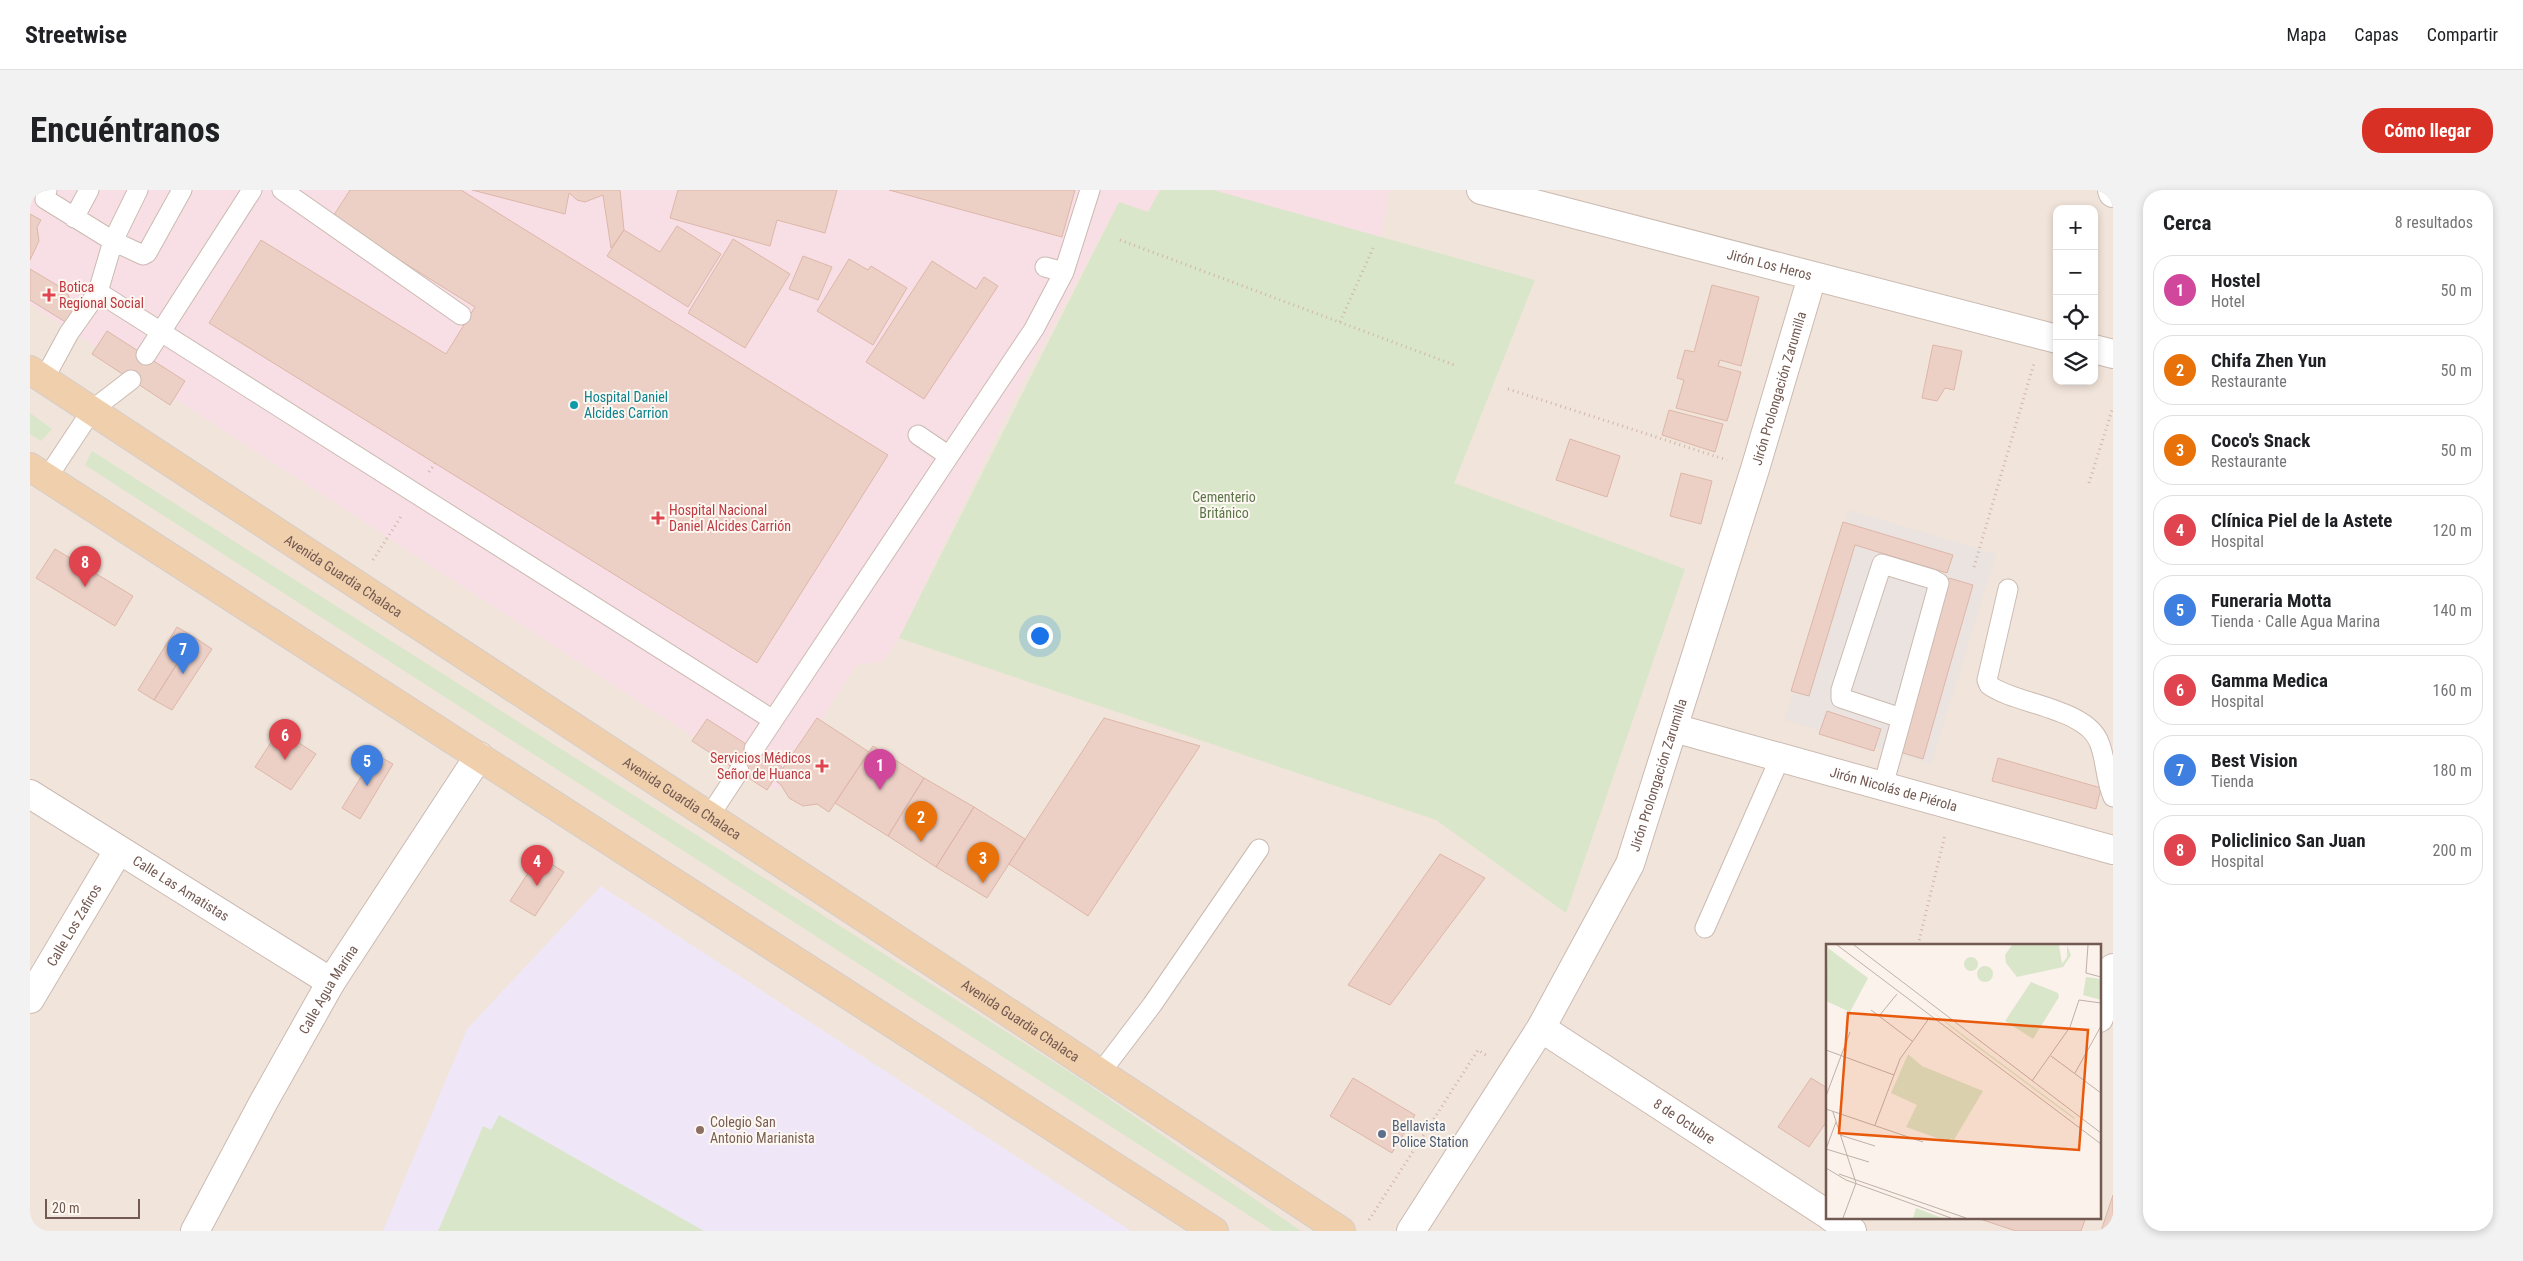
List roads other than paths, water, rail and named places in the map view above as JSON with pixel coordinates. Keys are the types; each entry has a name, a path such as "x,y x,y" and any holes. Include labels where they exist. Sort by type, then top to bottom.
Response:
{"main road":[{"name":"Avenida Guardia Chalaca","path":"37,375 365,592 710,815 1101,1072 1349,1228"},
{"path":"39,473 1214,1231"}],"street":[{"name":"Jirón Los Heros","path":"1481,190 2049,338"},
{"name":"Jirón Prolongación Zarumilla","path":"1411,1231 1541,1028 1630,864 1755,469 1812,277"},
{"path":"2098,350 2113,354"},
{"name":"Jirón Nicolás de Piérola","path":"1674,728 2113,850"},
{"name":"Calle Agua Marina","path":"195,1231 263,1103 331,982 479,756"},
{"name":"Calle Las Amatistas","path":"30,794 331,982"},
{"name":"Calle Los Zafiros","path":"30,999 118,850"},
{"path":"2100,1014 2113,968"},
{"name":"8 de Octubre","path":"1541,1028 1826,1216"}],"lane":[{"path":"47,190 45,199 113,241 142,255 147,253 182,190"},
{"path":"74,218 88,190"},
{"path":"37,375 98,292 113,241 138,190"},
{"path":"146,355 252,190"},
{"path":"282,190 461,315"},
{"path":"754,748 1034,329 1064,272 1090,190"},
{"path":"1045,267 1064,272"},
{"path":"98,292 773,720"},
{"path":"39,473 92,410 131,380"},
{"path":"918,435 949,456"},
{"path":"1883,786 1939,583 1932,579 1882,564 1841,690 1841,698 1901,718"},
{"path":"2008,589 1988,680 1989,685 2070,718 2094,733 2099,742 2107,783 2113,797"},
{"path":"1705,928 1780,758"},
{"path":"710,815 739,771"},
{"path":"1101,1072 1152,1004 1260,849"}],"place":[{"name":"Botica Regional Social","path":"49,295"},
{"name":"Hospital Daniel Alcides Carrion","path":"574,405"},
{"name":"Hospital Nacional Daniel Alcides Carrión","path":"658,518"},
{"name":"Policlinico San Juan","path":"85,587"},
{"name":"Best Vision","path":"183,674"},
{"name":"Gamma Medica","path":"285,760"},
{"name":"Servicios Médicos Señor de Huanca","path":"822,766"},
{"name":"Funeraria Motta","path":"367,786"},
{"name":"Hostel","path":"880,790"},
{"name":"Chifa Zhen Yun","path":"921,842"},
{"name":"Coco's Snack","path":"983,883"},
{"name":"Clínica Piel de la Astete","path":"537,886"},
{"name":"Colegio San Antonio Marianista","path":"700,1130"},
{"name":"Bellavista Police Station","path":"1382,1134"}],"park label":[{"name":"Cementerio Británico","path":"1224,506"}]}
